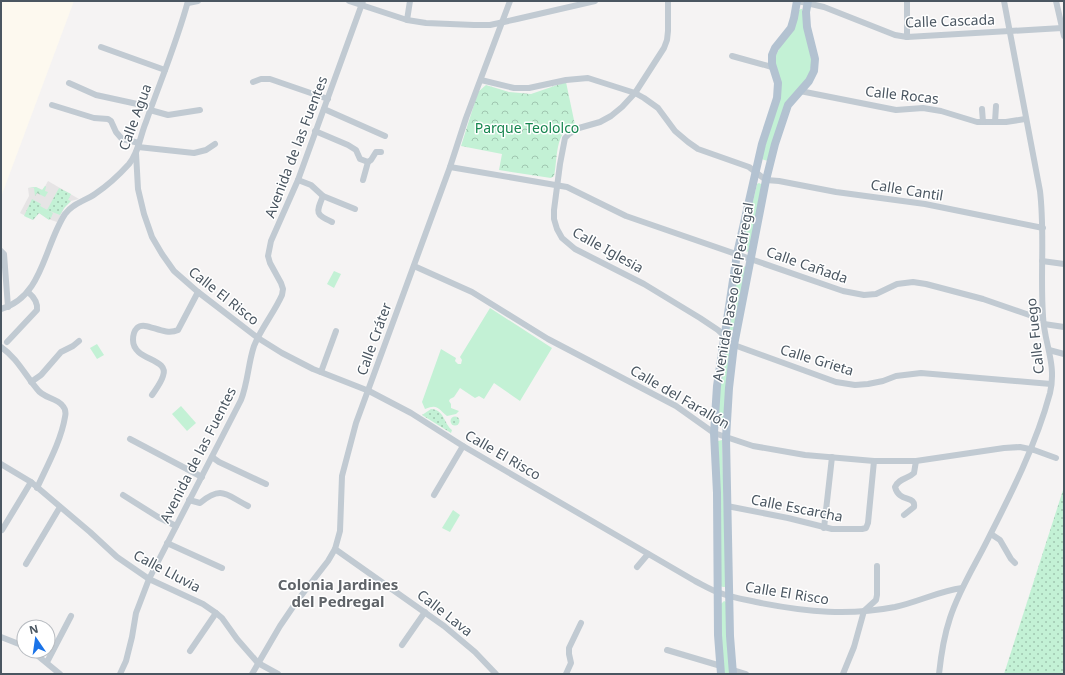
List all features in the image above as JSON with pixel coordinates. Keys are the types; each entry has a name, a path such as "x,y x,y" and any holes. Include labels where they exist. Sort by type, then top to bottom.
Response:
{"main road":[{"name":"Avenida Paseo del Pedregal","path":"721,670 718,635 714,433 717,386 737,254 766,130 778,95 778,83 772,68 771,58 773,51 790,28 794,18 797,1"},
{"name":"Avenida Paseo del Pedregal","path":"733,672 726,438 729,388 734,345 766,180 775,144 784,115 790,103 811,78 815,67 815,58 807,28 806,12 808,2"}],"street":[{"path":"188,2 198,1"},
{"path":"349,1 363,3 407,20 451,25 484,25 503,22 595,1"},
{"path":"407,20 410,1"},
{"name":"Calle Cráter","path":"252,674 280,626 328,561 335,549 340,531 342,476 356,423 450,167 466,118 510,1"},
{"name":"Calle Iglesia","path":"668,1 667,40 664,48 634,93 611,116 600,122 579,128 565,138 561,158 554,219 562,238 575,249 644,284 718,330 724,336"},
{"name":"Calle Cascada","path":"797,1 808,2 824,7 895,35 907,37 1062,28"},
{"path":"907,1 907,37"},
{"name":"Calle Fuego","path":"939,674 944,640 950,618 962,588 1021,472 1042,416 1050,392 1051,384 1052,362 1043,321 1043,228 1040,191 1025,119 1004,1"},
{"path":"1056,1 1064,36"},
{"name":"Calle Agua","path":"1,310 16,303 33,285 65,215 73,206 93,196 130,162 138,147 188,2"},
{"name":"Avenida de las Fuentes","path":"120,674 126,661 136,614 149,579 244,393 248,379 252,352 258,338 282,295 283,289 281,283 270,263 268,256 271,241 298,180 363,3"},
{"path":"101,47 165,70"},
{"path":"732,56 772,68"},
{"path":"481,80 514,88 529,88 566,80 588,78 634,93 658,108 675,131 698,149 749,167 766,180"},
{"path":"253,82 261,79 270,79 328,99"},
{"path":"69,83 96,95 168,115 200,110"},
{"name":"Calle Rocas","path":"800,91 896,110 923,108 941,110 966,119 983,122 1025,119"},
{"path":"52,105 94,118 108,119 111,121 116,132 122,139 138,147 194,153 206,150 215,144"},
{"path":"995,122 996,106"},
{"path":"324,109 385,136"},
{"path":"982,109 983,122"},
{"path":"315,132 348,145 356,150 360,159 368,162"},
{"name":"Calle El Risco","path":"138,147 138,189 144,214 152,237 174,271 198,292 258,338 294,359 321,372 368,391 411,413 463,446 695,581 718,593 730,596 796,609 825,612 864,611 895,607 948,590 962,588"},
{"path":"363,180 368,162 376,152 381,152"},
{"name":"Calle Cañada","path":"450,167 558,184 626,216 854,294 876,294 897,284 913,282 926,284 983,299 1064,327"},
{"path":"298,180 311,185 323,196 355,209"},
{"name":"Calle Cantil","path":"766,180 779,181 836,192 925,204 1043,228"},
{"path":"323,196 317,211 318,214 320,217 332,222"},
{"path":"1,251 4,254 8,307"},
{"path":"1042,261 1064,264"},
{"name":"Calle del Farallón","path":"414,266 472,292 548,339 676,406 714,433 726,438 768,449 874,461 916,460 1020,447 1056,458"},
{"path":"7,342 37,310 35,300 28,292"},
{"path":"152,395 164,375 164,370 162,366 140,354 136,350 133,338 134,333 137,328 145,326 168,333 178,330 198,292"},
{"path":"321,372 336,331"},
{"name":"Calle Grieta","path":"724,336 734,345 836,382 855,385 883,381 896,376 921,373 1051,384"},
{"path":"31,382 41,375 61,352 73,346 79,340"},
{"path":"1,347 12,356 41,393 60,404 65,412 65,417 57,441 37,488"},
{"path":"1049,350 1064,354"},
{"path":"130,440 202,477"},
{"path":"434,495 463,446"},
{"path":"212,457 219,462 266,484"},
{"path":"824,528 832,457"},
{"path":"904,515 914,507 914,503 913,500 898,495 895,487 902,479 914,473 916,460"},
{"name":"Calle Escarcha","path":"727,506 788,518 824,528 839,530 856,530 866,528 868,523 874,461"},
{"name":"Calle Lluvia","path":"1,464 31,482 117,558 149,579 203,604 216,613 222,618 237,639 258,663 278,674"},
{"path":"2,530 31,482"},
{"path":"189,500 200,503 214,493 221,492 248,506"},
{"path":"123,495 158,517 176,526"},
{"path":"26,564 60,507"},
{"path":"990,534 1000,540 1015,563"},
{"path":"167,543 222,568"},
{"name":"Calle Lava","path":"335,549 425,612 475,652 496,674"},
{"path":"637,567 648,554"},
{"path":"843,674 854,647 864,611 876,600 877,566"},
{"path":"402,645 425,612"},
{"path":"190,651 216,613"},
{"path":"47,662 71,616"},
{"path":"566,674 571,663 569,648 581,623"},
{"path":"1,637 16,643"},
{"path":"667,650 721,670"},
{"path":"43,659 60,674"},
{"path":"733,672 746,674"}],"shaded area":[{"path":"1,1 74,1 1,197"},
{"path":"48,181 79,199 71,201 66,205 57,222 48,219 39,213 33,220 20,213 29,196 28,188 36,187 43,190"}],"green space":[{"path":"801,9 812,63 809,76 791,97 768,161 761,159 780,98 774,59 799,10"},
{"name":"Parque Teololco","path":"566,82 575,125 568,128 560,139 554,176 551,178 499,170 502,154 461,146 478,92 486,85 509,92 531,94"},
{"path":"759,183 763,186 749,252 744,251 743,245 757,184"},
{"path":"45,186 45,191 48,192 45,197 37,193 35,196 34,188 28,188 36,187 42,190"},
{"path":"59,188 71,194 68,200 71,201 60,215 47,210"},
{"path":"32,199 41,204 38,211 51,218 49,220 39,213 33,220 24,216"},
{"path":"40,206 53,213 51,218 37,211"},
{"path":"743,265 746,268 734,328 732,331 729,330 738,272 739,267"},
{"path":"334,271 341,274 334,288 327,284"},
{"path":"490,308 552,348 520,401 494,383 484,399 479,396 475,398 460,388 454,397 449,401 451,408 459,411 456,414 447,416 435,407 425,409 422,402 441,349 456,358 455,361 458,364 461,364 462,360 460,357"},
{"path":"97,344 104,355 97,359 90,348"},
{"path":"726,348 731,348 723,427 719,427 720,389"},
{"path":"181,406 196,423 187,431 172,414"},
{"path":"431,409 439,411 452,430 451,433 422,415"},
{"path":"453,417 457,417 459,421 457,425 453,425 451,423 451,419"},
{"path":"722,440 726,587 720,586 718,441"},
{"path":"1064,487 1064,674 1004,674"},
{"path":"453,510 460,515 450,532 442,528"},
{"path":"724,601 726,602 730,674 724,674 721,636 721,604"}],"district":[{"name":"Colonia Jardines del Pedregal","path":"338,594"}]}
